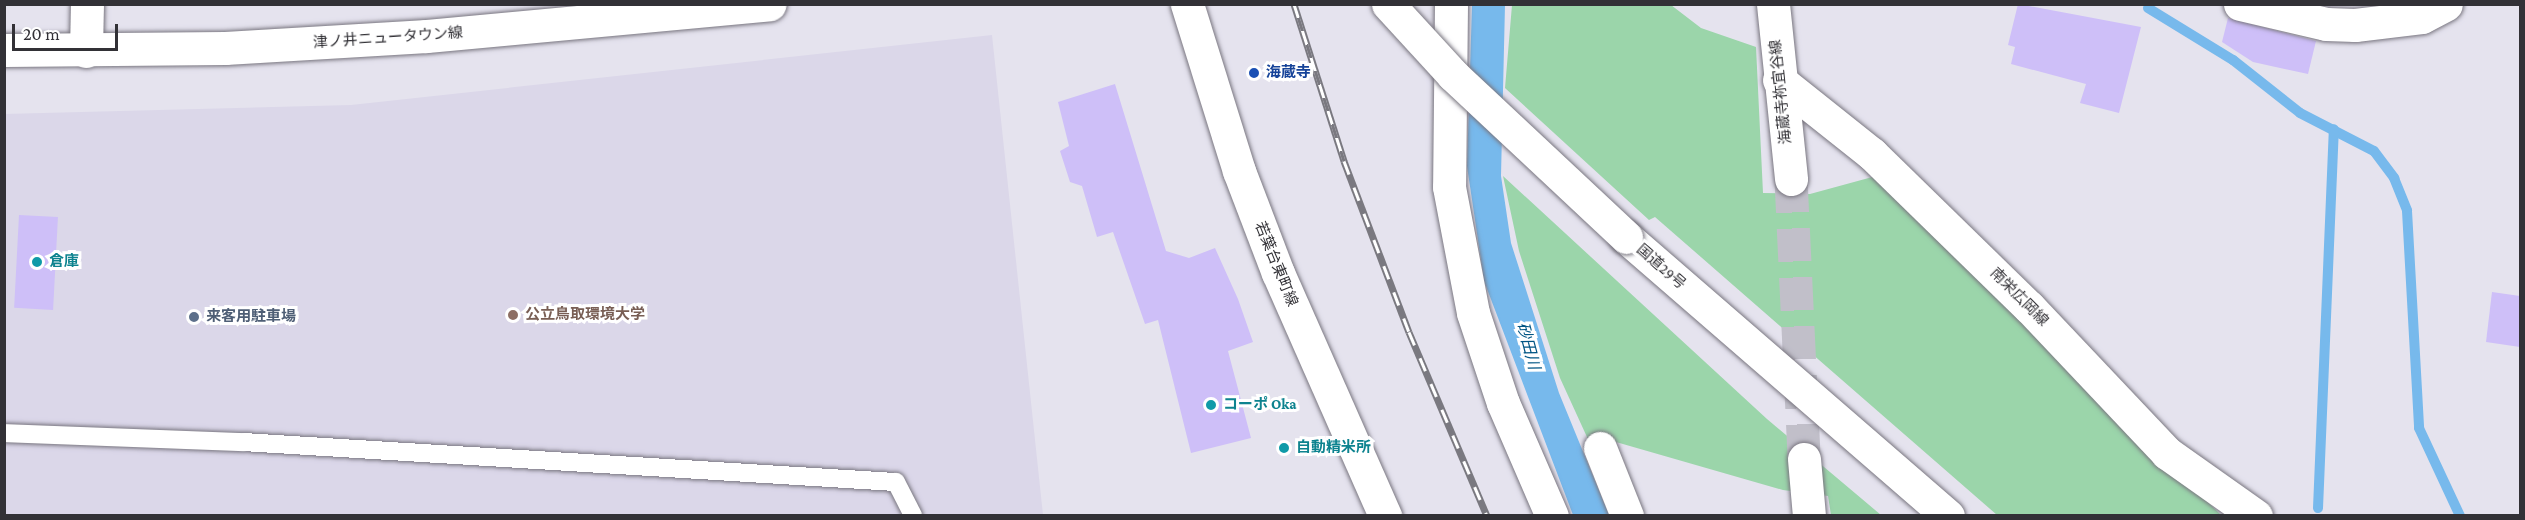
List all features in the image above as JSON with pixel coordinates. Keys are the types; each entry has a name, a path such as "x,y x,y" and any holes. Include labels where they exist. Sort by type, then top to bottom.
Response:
{"main road":[{"path":"86,51 87,4"},
{"name":"津ノ井ニュータウン線","path":"4,50 86,51 427,36 770,4"},
{"name":"若葉台東町線","path":"1187,4 1239,171 1278,273 1385,516"},
{"name":"国道29号","path":"1388,4 1453,75 1626,237 1948,516"},
{"path":"1451,4 1449,187 1473,313 1503,403 1552,516"},
{"name":"海蔵寺祢宜谷線","path":"1773,4 1779,80 1791,179"},
{"path":"2240,4 2315,22 2355,25 2422,17 2446,4"},
{"name":"南栄広岡線","path":"1779,80 1872,154 2029,307 2167,453 2256,516"},
{"path":"1600,448 1627,516"},
{"path":"1804,459 1809,516"}],"lane":[{"path":"4,433 243,442 896,482 913,516"}],"shaded area":[{"name":"公立鳥取環境大学","path":"992,35 1043,515 5,515 4,114 351,105"}],"green space":[{"path":"1512,5 1671,5 1701,28 1756,47 1763,193 1810,194 1876,176 2221,515 1997,515 1655,217 1649,220 1505,88"},
{"path":"1503,176 1767,419 1881,515 1831,515 1828,496 1783,490 1609,440 1592,448 1560,378 1519,251"}],"water":[{"name":"砂田川","path":"1472,5 1505,5 1501,176 1511,243 1559,393 1609,515 1573,515 1484,281 1467,166"}],"building":[{"path":"2018,4 2141,27 2119,113 2080,103 2086,84 2011,64 2015,47 2008,45"},
{"path":"2228,18 2316,41 2308,74 2253,62 2222,42"},
{"path":"1115,84 1166,251 1189,258 1215,248 1238,299 1253,342 1228,351 1251,438 1191,453 1158,320 1145,324 1113,232 1097,237 1082,186 1070,182 1060,151 1069,146 1058,102"},
{"name":"倉庫","path":"19,215 58,217 53,310 14,308"},
{"path":"2492,292 2520,296 2520,347 2486,342"}],"waterway":[{"path":"2148,8 2233,60 2300,113 2374,151 2394,178 2407,211 2419,428 2460,516"},
{"path":"2318,508 2334,129"}],"tunnel":[{"path":"1791,179 1804,459"}],"railway":[{"path":"1294,4 1344,161 1409,332 1487,516"}],"place":[{"name":"海蔵寺","path":"1254,73"},
{"name":"倉庫","path":"37,262"},
{"name":"公立鳥取環境大学","path":"513,315"},
{"name":"来客用駐車場","path":"194,317"},
{"name":"コーポ Oka","path":"1211,405"},
{"name":"自動精米所","path":"1284,448"}]}
